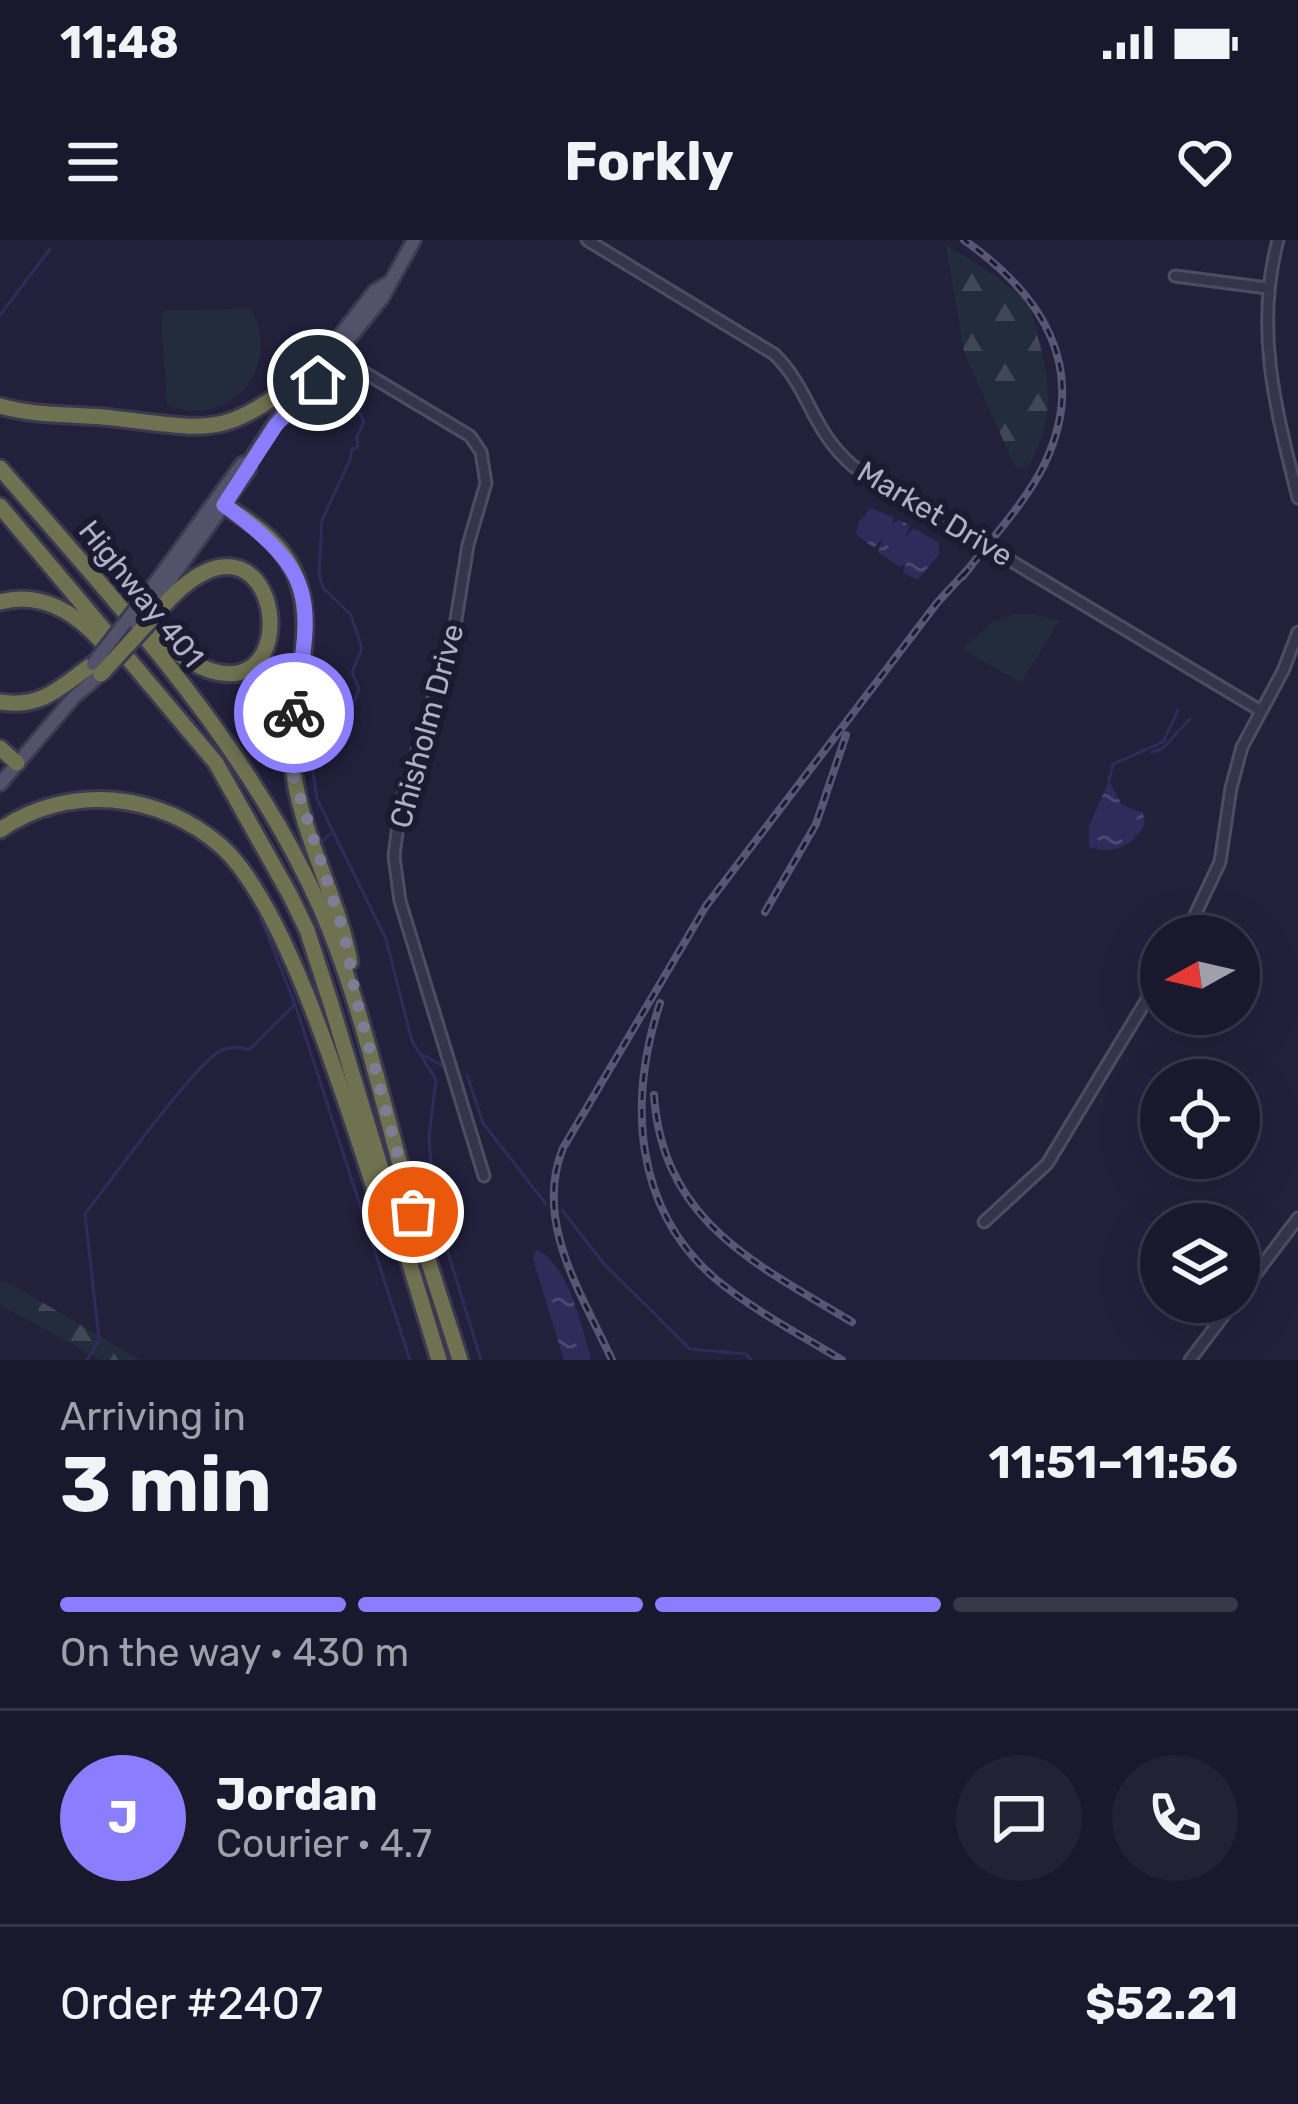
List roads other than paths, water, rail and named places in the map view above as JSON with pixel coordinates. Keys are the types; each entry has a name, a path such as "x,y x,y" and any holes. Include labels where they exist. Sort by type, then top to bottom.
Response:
{"highway":[{"path":"0,406 68,417 208,428 252,414 313,368"},
{"name":"Highway 401","path":"0,468 210,720 263,797 306,876 355,994 405,1185 460,1360"},
{"path":"224,505 270,538 291,565 299,585 307,638 292,736 294,778 345,937 355,994"},
{"name":"Highway 401","path":"0,506 216,763 307,930 439,1360"},
{"path":"0,702 18,705 50,698 94,673 109,670 152,604 214,568 240,569 259,585 273,627 272,640 243,669 210,673 160,640 90,572"},
{"path":"0,602 18,597 37,600 74,616 130,674 158,694"},
{"path":"0,748 17,763"},
{"path":"0,830 50,805 96,799 137,802 167,812 224,848 243,872 291,961 403,1271 423,1312"}],"main road":[{"path":"276,425 299,404 375,291 387,284 416,243"},
{"path":"152,604 242,464 276,425 313,368 332,353"},
{"path":"152,604 249,470 249,461"},
{"path":"0,784 94,673"}],"street":[{"name":"Market Drive","path":"587,240 774,354 793,374 822,434 853,466 1261,711"},
{"path":"1278,240 1267,288 1269,372 1298,498"},
{"path":"1175,276 1267,288"},
{"name":"Chisholm Drive","path":"332,353 470,436 486,471 454,632 400,802 394,852 400,901 484,1176"},
{"path":"1195,915 1220,862 1235,768 1298,632"},
{"path":"984,1222 1047,1164 1140,1011"},
{"path":"1260,1268 1298,1218"},
{"path":"1190,1360 1219,1323"}],"water":[{"path":"871,508 893,517 893,523 899,520 910,525 905,538 914,528 939,543 939,554 918,580 903,573 906,563 900,567 878,552 883,537 874,548 856,534 858,523"},
{"path":"1109,781 1122,805 1143,813 1145,824 1122,847 1106,850 1089,847 1089,826"},
{"path":"536,1250 547,1256 565,1281 591,1360 564,1360 533,1259"}],"waterway":[{"path":"0,315 50,249"},
{"path":"343,378 364,422 358,447 352,449 322,520 319,575 324,589 351,615 362,648 352,672 359,689 349,715 332,727 312,766 317,799 386,939 412,1041 436,1080 429,1136 434,1207 481,1360"},
{"path":"1109,781 1113,764 1163,742 1178,710"},
{"path":"1152,752 1162,749 1190,719"},
{"path":"321,842 330,834"},
{"path":"261,919 295,1004 410,1360"},
{"path":"87,1360 99,1339 85,1214 210,1058 229,1048 249,1050 294,1005"},
{"path":"421,1054 441,1065"},
{"path":"467,1075 483,1123 546,1204"},
{"path":"562,1210 604,1264 690,1349 746,1354 751,1360"}],"railway":[{"path":"963,576 1037,478 1058,428 1062,395 1059,364 1035,309 1015,284 964,240"},
{"path":"612,1360 575,1283 557,1230 555,1176 563,1148 706,906 937,603 971,566"},
{"path":"765,912 816,824 846,735"},
{"path":"660,1003 650,1040 642,1115 654,1188 669,1221 690,1253 718,1281 842,1360"},
{"path":"654,1095 661,1139 675,1176 695,1207 749,1258 852,1322"}]}
